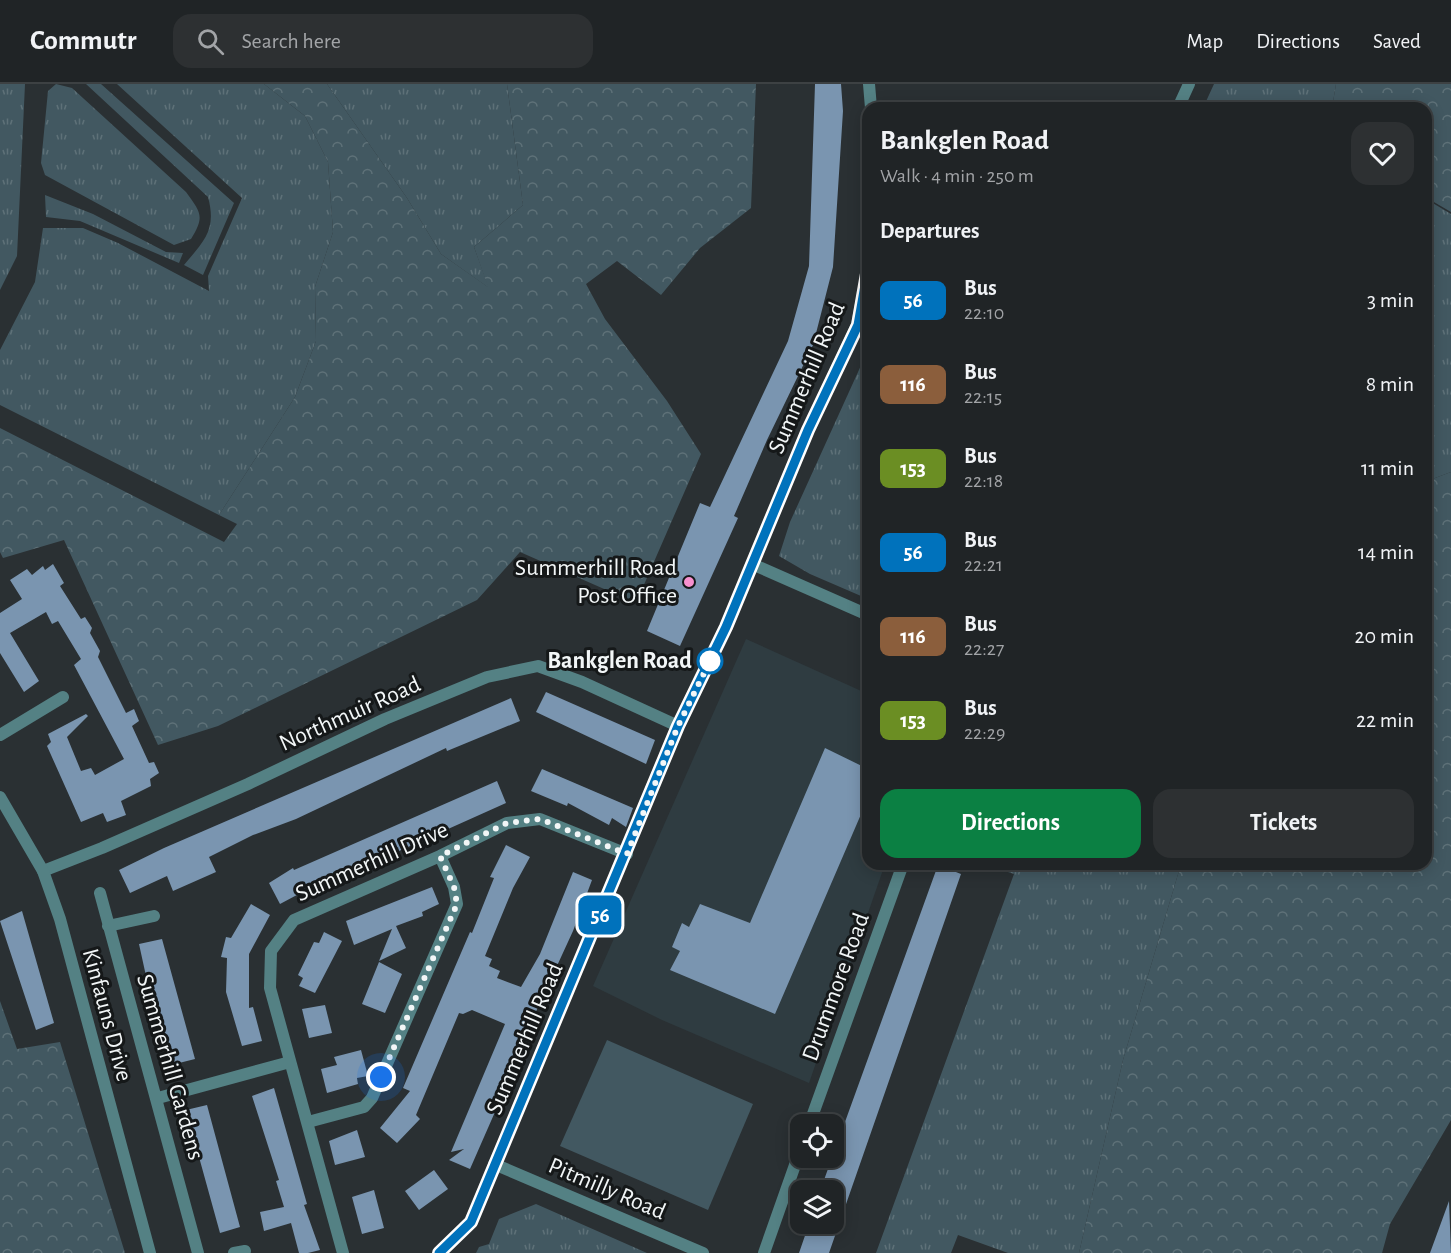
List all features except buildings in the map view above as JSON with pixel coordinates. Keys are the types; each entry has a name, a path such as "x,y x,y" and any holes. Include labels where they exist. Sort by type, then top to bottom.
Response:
{"street":[{"path":"869,84 870,102"},
{"path":"1181,102 1189,84"},
{"name":"Summerhill Road","path":"439,1253 471,1222 627,854 678,726 726,627 808,430 858,325 862,302"},
{"path":"752,564 862,612"},
{"name":"Northmuir Road","path":"43,871 102,848 248,784 385,719 487,677 538,666 582,682 678,726"},
{"path":"0,735 63,697"},
{"name":"Kinfauns Drive","path":"0,797 43,871 60,919 150,1253"},
{"name":"Summerhill Drive","path":"343,1253 270,988 271,951 294,920 440,856 507,823 540,819 627,854"},
{"path":"308,1122 364,1107 372,1098 457,904 454,887 440,856"},
{"name":"Drummore Road","path":"813,1114 901,870"},
{"name":"Summerhill Gardens","path":"100,893 158,1098 198,1253"},
{"path":"108,926 154,916"},
{"path":"158,1098 290,1062"},
{"name":"Pitmilly Road","path":"494,1164 703,1253"},
{"path":"764,1253 794,1168"}],"shaded area":[{"path":"746,639 862,691 862,870 883,870 809,1083 662,1020 593,986"}],"green space":[{"path":"0,84 25,84 17,256 0,290"},
{"path":"56,84 72,88 186,192 198,210 200,220 191,239 174,245 45,175 41,163 48,91"},
{"path":"86,84 101,84 234,203 203,275 184,265 203,242 210,227 208,197"},
{"path":"117,84 264,84 305,116 328,162 333,232 315,287 316,341 295,397 219,515 0,405 0,350 35,282 43,228 83,228 118,243 209,291 208,276 242,198"},
{"path":"264,84 327,84 407,198 441,254 488,287 474,247 523,205 507,84 756,84 751,208 700,248 661,295 617,261 586,284 605,319 667,401 701,454 636,603 520,552 477,600 218,726 158,745 64,540 3,558 0,552 0,428 224,542 237,524 219,515 295,397 316,341 315,287 333,232 328,162 305,116"},
{"path":"327,84 507,84 523,205 474,247 489,288 441,254 407,198"},
{"path":"1214,84 1336,84 1333,102 1206,102"},
{"path":"1336,84 1451,84 1451,212 1432,201 1432,102 1333,102"},
{"path":"45,195 93,214 166,252 183,253 179,263 80,221 46,217"},
{"path":"1432,203 1451,214 1451,472 1432,479"},
{"path":"862,363 862,596 810,574 779,556 790,522"},
{"path":"1451,472 1451,1120 1390,1224 1382,1253 1079,1253 1123,1060 1179,870 1432,870 1432,479"},
{"path":"1002,870 1179,870 1123,1060 1079,1253 1008,1253 958,1235 951,1253 876,1253 1014,874"},
{"path":"0,1001 17,1049 60,1042 125,1253 0,1253"},
{"path":"607,1040 753,1104 708,1210 560,1146"},
{"path":"536,1204 647,1253 476,1253 479,1247 489,1244 499,1219"}],"bus line":[{"name":"56","path":"439,1253 447,1248 471,1222 627,854 678,726 726,627 808,430 858,325 862,302"}],"place":[{"name":"Summerhill Road Post Office","path":"689,582"},
{"name":"Bankglen Road","path":"710,661"}],"route":[{"path":"381,1077 457,904 454,887 440,856 507,823 540,819 627,854 678,726 710,661"}]}
